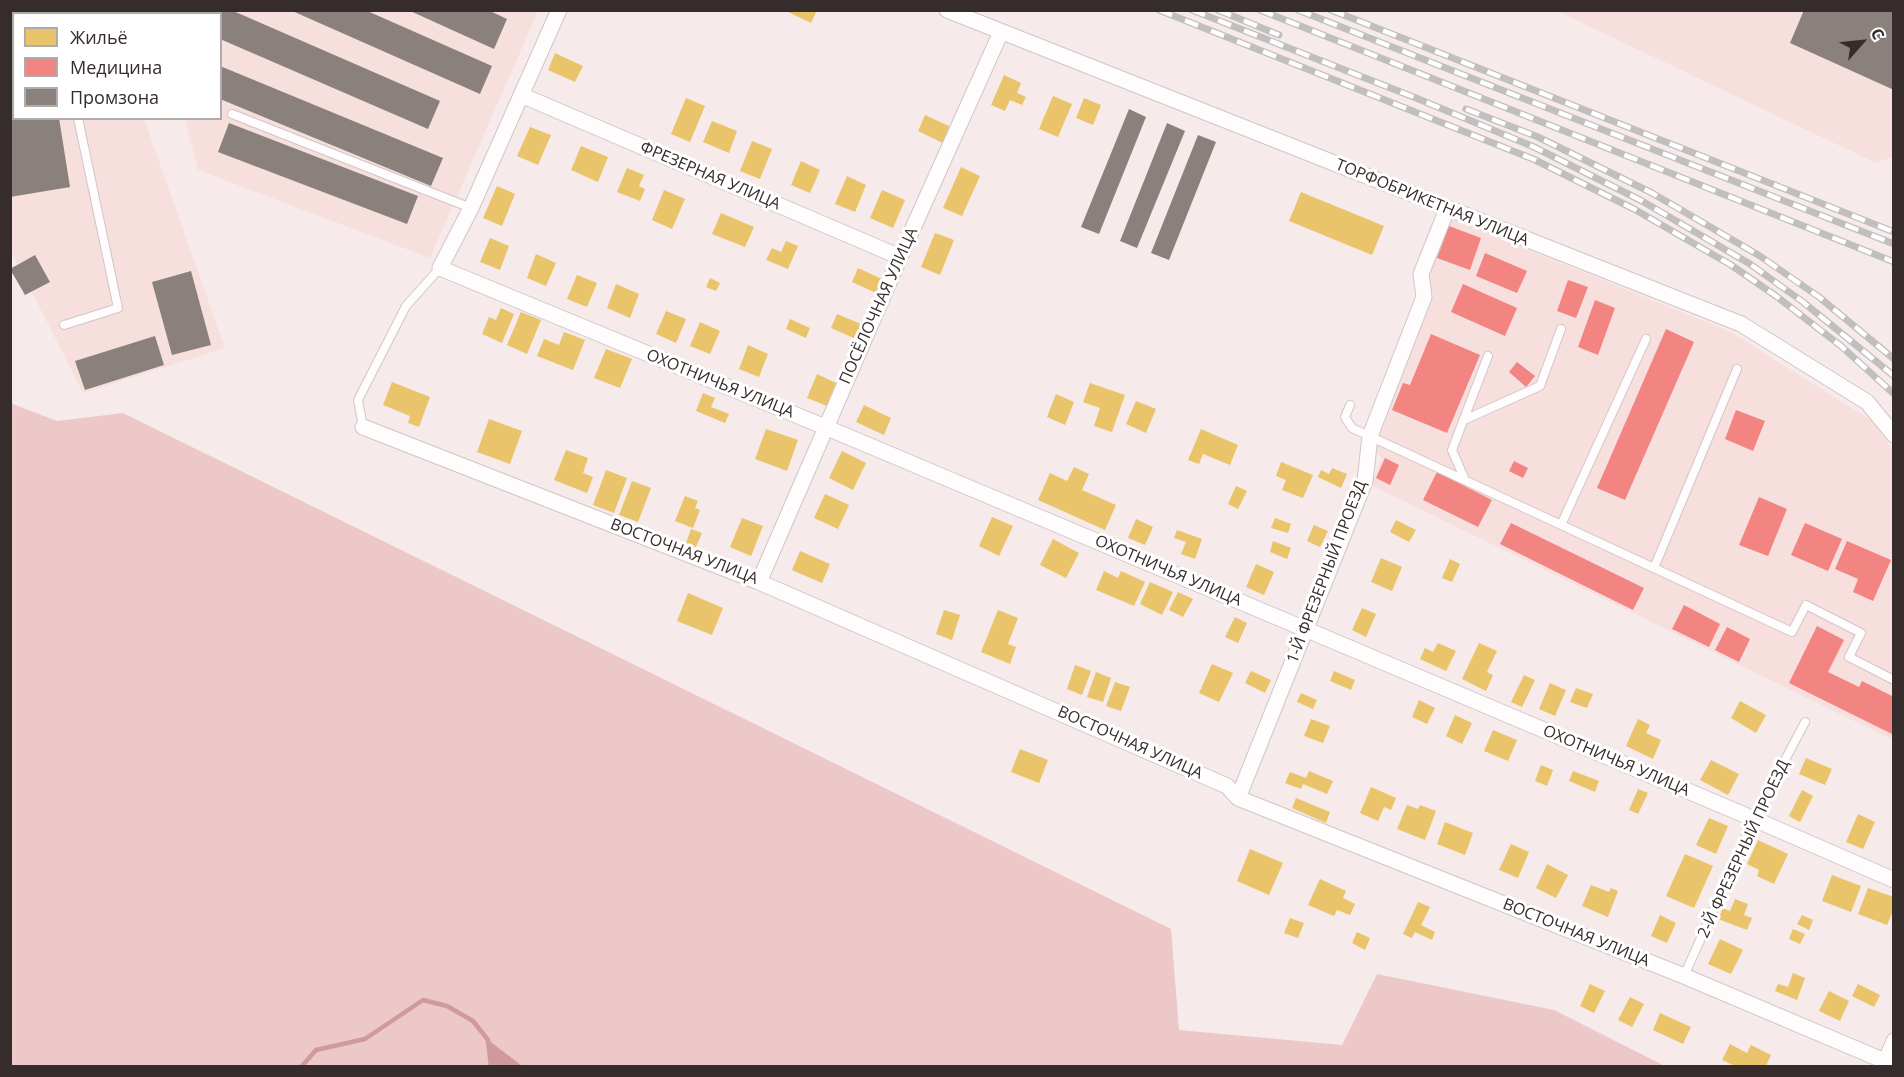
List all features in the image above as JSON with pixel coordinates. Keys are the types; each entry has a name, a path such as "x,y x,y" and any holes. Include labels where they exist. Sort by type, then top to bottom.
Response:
{"street":[{"path":"440,268 471,208 559,10"},
{"name":"ТОРФОБРИКЕТНАЯ УЛИЦА","path":"946,10 1741,324 1867,402 1893,435"},
{"name":"ПОСЁЛОЧНАЯ УЛИЦА","path":"759,582 900,256 1001,32"},
{"name":"ФРЕЗЕРНАЯ УЛИЦА","path":"520,95 900,256"},
{"name":"1-Й ФРЕЗЕРНЫЙ ПРОЕЗД","path":"1238,798 1365,481 1370,436 1424,297 1421,274 1448,209"},
{"name":"ОХОТНИЧЬЯ УЛИЦА","path":"440,268 1305,629 1893,880"},
{"name":"ВОСТОЧНАЯ УЛИЦА","path":"363,427 759,582 1227,786 1238,798 1684,976 1889,1064"},
{"path":"1889,1064 1893,1041"}],"lane":[{"path":"231,114 471,208"},
{"path":"64,325 118,308 78,120"},
{"path":"363,427 358,400 406,306 440,268"},
{"path":"1464,420 1540,386 1561,330"},
{"path":"1561,525 1646,339"},
{"path":"1465,480 1452,450 1488,356"},
{"path":"1654,568 1737,369"},
{"path":"1350,405 1345,417 1352,428 1792,632 1806,605 1861,633 1849,657 1893,680"},
{"name":"2-Й ФРЕЗЕРНЫЙ ПРОЕЗД","path":"1684,976 1754,819 1805,722"}],"shaded area":[{"path":"11,11 104,11 12,12 12,120 144,120 225,348 83,393 11,251"},
{"path":"538,11 430,258 198,170 185,120 222,120 222,12 157,12"},
{"path":"1557,11 1893,11 1893,157 1876,163"},
{"path":"1449,218 1729,331 1872,421 1893,450 1893,740 1371,485 1382,458 1375,451 1425,275"},
{"path":"10,403 57,421 123,413 1171,929 1179,1030 1342,1045 1377,974 1554,1010 1665,1066 11,1066"},
{"path":"488,1040 521,1065 522,1066 491,1066"}],"building: Жильё":[{"path":"784,10 817,10 811,23"},
{"path":"555,53 583,66 575,82 548,70"},
{"path":"1004,75 1021,83 1017,93 1026,97 1022,105 1010,100 1005,111 991,105"},
{"path":"1053,96 1072,104 1058,137 1039,129"},
{"path":"686,98 705,106 690,142 671,134"},
{"path":"1084,98 1101,105 1093,125 1076,118"},
{"path":"925,115 953,128 945,144 918,131"},
{"path":"712,121 737,131 729,153 703,142"},
{"path":"530,127 551,135 538,165 517,156"},
{"path":"752,141 772,149 760,179 740,171"},
{"path":"581,146 608,157 598,182 571,170"},
{"path":"801,161 820,170 810,193 791,185"},
{"path":"961,167 980,176 962,216 943,208"},
{"path":"627,168 644,175 639,186 645,189 640,201 617,192"},
{"path":"847,176 866,185 855,212 835,204"},
{"path":"497,186 515,194 502,226 483,218"},
{"path":"664,190 685,199 672,229 652,220"},
{"path":"882,190 905,200 893,228 870,218"},
{"path":"1301,192 1384,226 1372,255 1289,221"},
{"path":"721,213 754,227 745,247 712,234"},
{"path":"935,233 954,240 940,275 921,267"},
{"path":"490,238 509,246 500,270 480,262"},
{"path":"786,241 798,246 788,269 766,260 772,248 781,252"},
{"path":"536,254 556,263 546,286 527,278"},
{"path":"858,268 882,279 876,293 852,282"},
{"path":"577,275 597,283 587,307 567,299"},
{"path":"710,278 720,283 716,291 706,287"},
{"path":"616,284 639,294 630,318 607,308"},
{"path":"501,308 514,314 502,343 482,334 489,317 496,320"},
{"path":"666,311 686,319 676,343 656,334"},
{"path":"521,312 541,320 527,354 507,345"},
{"path":"837,314 861,324 856,339 831,328"},
{"path":"790,319 810,328 806,338 786,329"},
{"path":"700,322 720,331 710,354 690,346"},
{"path":"564,332 585,340 573,370 537,356 544,339 559,345"},
{"path":"748,345 768,354 759,377 739,369"},
{"path":"606,349 632,359 620,388 594,378"},
{"path":"817,374 836,383 827,406 807,398"},
{"path":"392,382 430,397 419,427 408,423 410,416 383,405"},
{"path":"1090,383 1125,395 1112,432 1094,426 1100,408 1083,402"},
{"path":"703,393 715,398 711,407 729,414 725,423 696,411"},
{"path":"1056,394 1074,402 1065,425 1047,417"},
{"path":"1136,401 1156,409 1146,433 1126,424"},
{"path":"864,405 891,418 884,435 856,422"},
{"path":"489,419 522,431 510,464 477,452"},
{"path":"766,429 798,440 787,471 755,459"},
{"path":"1201,429 1238,445 1230,465 1203,454 1199,464 1188,460"},
{"path":"566,450 588,458 583,473 593,477 587,493 554,480"},
{"path":"842,451 866,463 853,490 829,478"},
{"path":"1281,462 1313,475 1303,498 1282,490 1286,480 1276,476"},
{"path":"1074,467 1089,474 1082,490 1116,505 1105,530 1038,500 1050,473 1067,481"},
{"path":"1332,468 1347,474 1341,488 1318,477 1321,470 1329,474"},
{"path":"606,470 627,478 614,513 593,505"},
{"path":"632,481 651,488 638,522 619,515"},
{"path":"1236,486 1247,491 1238,509 1228,504"},
{"path":"825,494 849,505 838,529 814,518"},
{"path":"685,496 698,501 695,508 700,510 693,528 675,521"},
{"path":"992,517 1013,526 999,556 979,546"},
{"path":"742,518 763,526 751,556 730,547"},
{"path":"1275,518 1291,524 1288,533 1271,528"},
{"path":"1136,519 1153,527 1145,545 1128,538"},
{"path":"1396,520 1416,530 1409,542 1390,532"},
{"path":"1314,525 1328,531 1320,547 1307,541"},
{"path":"691,529 702,533 696,547 686,543"},
{"path":"1177,530 1202,539 1195,559 1181,554 1186,542 1174,538"},
{"path":"1053,539 1079,553 1066,578 1040,565"},
{"path":"1273,541 1291,548 1287,559 1270,552"},
{"path":"800,551 830,564 822,583 792,570"},
{"path":"1381,558 1402,567 1392,591 1371,582"},
{"path":"1450,559 1460,564 1452,582 1442,578"},
{"path":"1256,564 1274,572 1264,595 1246,587"},
{"path":"1104,571 1118,578 1121,571 1145,582 1134,606 1096,590"},
{"path":"1150,582 1173,592 1162,615 1140,604"},
{"path":"1178,592 1193,599 1183,617 1169,610"},
{"path":"688,593 723,608 712,635 677,621"},
{"path":"1362,608 1376,614 1366,637 1352,630"},
{"path":"944,610 960,615 952,640 936,634"},
{"path":"998,610 1018,618 1008,644 1016,647 1010,664 981,652"},
{"path":"1235,617 1247,623 1238,643 1225,637"},
{"path":"1438,643 1456,651 1446,671 1420,659 1425,648 1433,652"},
{"path":"1479,643 1497,651 1487,672 1493,675 1486,691 1462,679"},
{"path":"1212,664 1233,673 1219,702 1199,693"},
{"path":"1075,665 1091,671 1082,695 1067,689"},
{"path":"1251,671 1271,680 1265,693 1245,683"},
{"path":"1334,671 1355,680 1351,690 1330,681"},
{"path":"1096,672 1111,678 1103,702 1087,697"},
{"path":"1524,675 1535,680 1522,707 1511,702"},
{"path":"1115,682 1130,687 1121,711 1106,706"},
{"path":"1550,683 1566,690 1555,716 1539,709"},
{"path":"1576,688 1593,694 1587,708 1570,702"},
{"path":"1301,693 1317,700 1313,709 1297,702"},
{"path":"1419,700 1435,708 1427,724 1412,717"},
{"path":"1740,701 1766,715 1756,733 1731,718"},
{"path":"1455,715 1472,723 1462,744 1446,736"},
{"path":"1311,719 1330,726 1323,743 1304,736"},
{"path":"1638,719 1650,725 1646,733 1661,740 1653,759 1626,746"},
{"path":"1493,730 1517,740 1508,761 1484,751"},
{"path":"1020,749 1048,760 1039,783 1011,772"},
{"path":"1806,758 1832,769 1825,785 1799,774"},
{"path":"1711,760 1739,774 1728,795 1700,780"},
{"path":"1541,765 1553,770 1547,786 1535,781"},
{"path":"1309,771 1333,781 1327,794 1303,784 1301,789 1285,783 1290,772 1306,778"},
{"path":"1573,771 1599,781 1595,792 1569,781"},
{"path":"1371,787 1396,798 1391,810 1384,807 1378,821 1360,813"},
{"path":"1638,789 1648,793 1638,814 1629,810"},
{"path":"1802,790 1813,796 1800,822 1789,816"},
{"path":"1296,798 1330,812 1326,823 1292,808"},
{"path":"1407,805 1418,809 1420,805 1436,811 1425,840 1397,829"},
{"path":"1858,814 1875,822 1863,849 1846,842"},
{"path":"1709,818 1728,826 1716,854 1696,845"},
{"path":"1445,822 1473,833 1465,855 1437,844"},
{"path":"1758,840 1788,854 1774,884 1757,876 1759,870 1747,864"},
{"path":"1511,844 1529,852 1518,878 1499,870"},
{"path":"1250,849 1283,863 1269,895 1237,881"},
{"path":"1685,854 1713,866 1694,908 1666,896"},
{"path":"1547,864 1568,875 1556,898 1536,888"},
{"path":"1832,875 1861,886 1851,912 1822,901"},
{"path":"1320,879 1346,891 1343,898 1355,904 1350,915 1337,910 1334,916 1308,905"},
{"path":"1591,885 1609,892 1611,888 1618,891 1608,917 1582,906"},
{"path":"1868,888 1894,897 1894,909 1887,925 1858,914"},
{"path":"1735,899 1748,904 1744,915 1752,918 1747,930 1718,919 1723,908 1730,911"},
{"path":"1418,902 1430,907 1421,925 1435,932 1432,940 1415,932 1412,938 1403,934"},
{"path":"1660,915 1676,923 1667,943 1651,936"},
{"path":"1802,915 1813,920 1809,930 1797,924"},
{"path":"1290,918 1304,923 1298,938 1284,933"},
{"path":"1793,929 1805,934 1800,944 1789,939"},
{"path":"1357,932 1370,938 1365,950 1352,943"},
{"path":"1720,939 1743,950 1731,974 1708,964"},
{"path":"1793,973 1805,978 1797,1000 1775,991 1778,984 1788,987"},
{"path":"1590,984 1605,991 1594,1013 1580,1006"},
{"path":"1858,984 1880,995 1874,1007 1852,996"},
{"path":"1829,991 1849,1001 1840,1021 1819,1011"},
{"path":"1630,997 1644,1004 1632,1027 1618,1020"},
{"path":"1660,1013 1691,1027 1683,1044 1653,1030"},
{"path":"1730,1044 1747,1053 1751,1045 1771,1055 1766,1066 1735,1066 1722,1060"}],"building: Медицина":[{"path":"1449,226 1481,238 1470,270 1437,258"},
{"path":"1485,253 1527,271 1517,293 1476,276"},
{"path":"1568,280 1588,287 1576,318 1557,311"},
{"path":"1463,284 1517,308 1505,336 1451,312"},
{"path":"1595,300 1615,308 1598,355 1578,347"},
{"path":"1666,329 1694,342 1625,500 1597,488"},
{"path":"1431,334 1480,355 1447,433 1392,410 1403,383 1410,385"},
{"path":"1517,362 1535,376 1526,387 1509,372"},
{"path":"1736,410 1765,421 1753,451 1725,439"},
{"path":"1385,458 1399,465 1390,485 1376,478"},
{"path":"1514,461 1528,468 1523,478 1509,471"},
{"path":"1437,472 1492,500 1478,527 1423,500"},
{"path":"1759,497 1787,509 1768,556 1739,545"},
{"path":"1511,523 1644,588 1633,610 1500,544"},
{"path":"1805,523 1842,539 1828,571 1791,555"},
{"path":"1847,541 1891,560 1873,601 1853,592 1858,579 1835,569"},
{"path":"1684,605 1720,624 1709,647 1672,629"},
{"path":"1817,626 1844,640 1828,672 1859,687 1862,681 1894,697 1894,735 1789,683"},
{"path":"1727,627 1750,639 1739,662 1715,650"}],"building: Промзона":[{"path":"10,10 41,10 42,12 12,12 12,120 59,120 70,187 10,197"},
{"path":"166,10 231,10 440,101 428,129 222,40 222,12 166,12"},
{"path":"290,10 365,10 492,66 480,94"},
{"path":"408,10 488,10 507,19 494,49"},
{"path":"1804,10 1894,10 1894,90 1790,43"},
{"path":"222,67 443,158 431,186 222,100"},
{"path":"1129,109 1146,117 1099,234 1081,227"},
{"path":"229,123 418,196 407,224 218,152"},
{"path":"1167,123 1185,131 1137,248 1120,241"},
{"path":"1198,135 1216,142 1169,260 1151,253"},
{"path":"35,255 50,282 25,295 10,269"},
{"path":"191,271 211,345 172,355 152,282"},
{"path":"155,336 164,365 85,390 75,361"}],"waterway":[{"path":"302,1066 316,1050 365,1039 423,1000 447,1006 473,1021 488,1040 491,1066"}],"railway":[{"path":"1159,10 1533,159 1634,209 1731,265 1776,296 1841,346 1894,394"},
{"path":"1192,10 1534,147 1642,201 1750,264 1803,302 1894,376"},
{"path":"1218,10 1279,35"},
{"path":"1260,10 1894,262"},
{"path":"1298,10 1894,244"},
{"path":"1331,10 1894,232"},
{"path":"1466,109 1538,137 1652,193 1760,256 1819,297 1894,359"}]}
